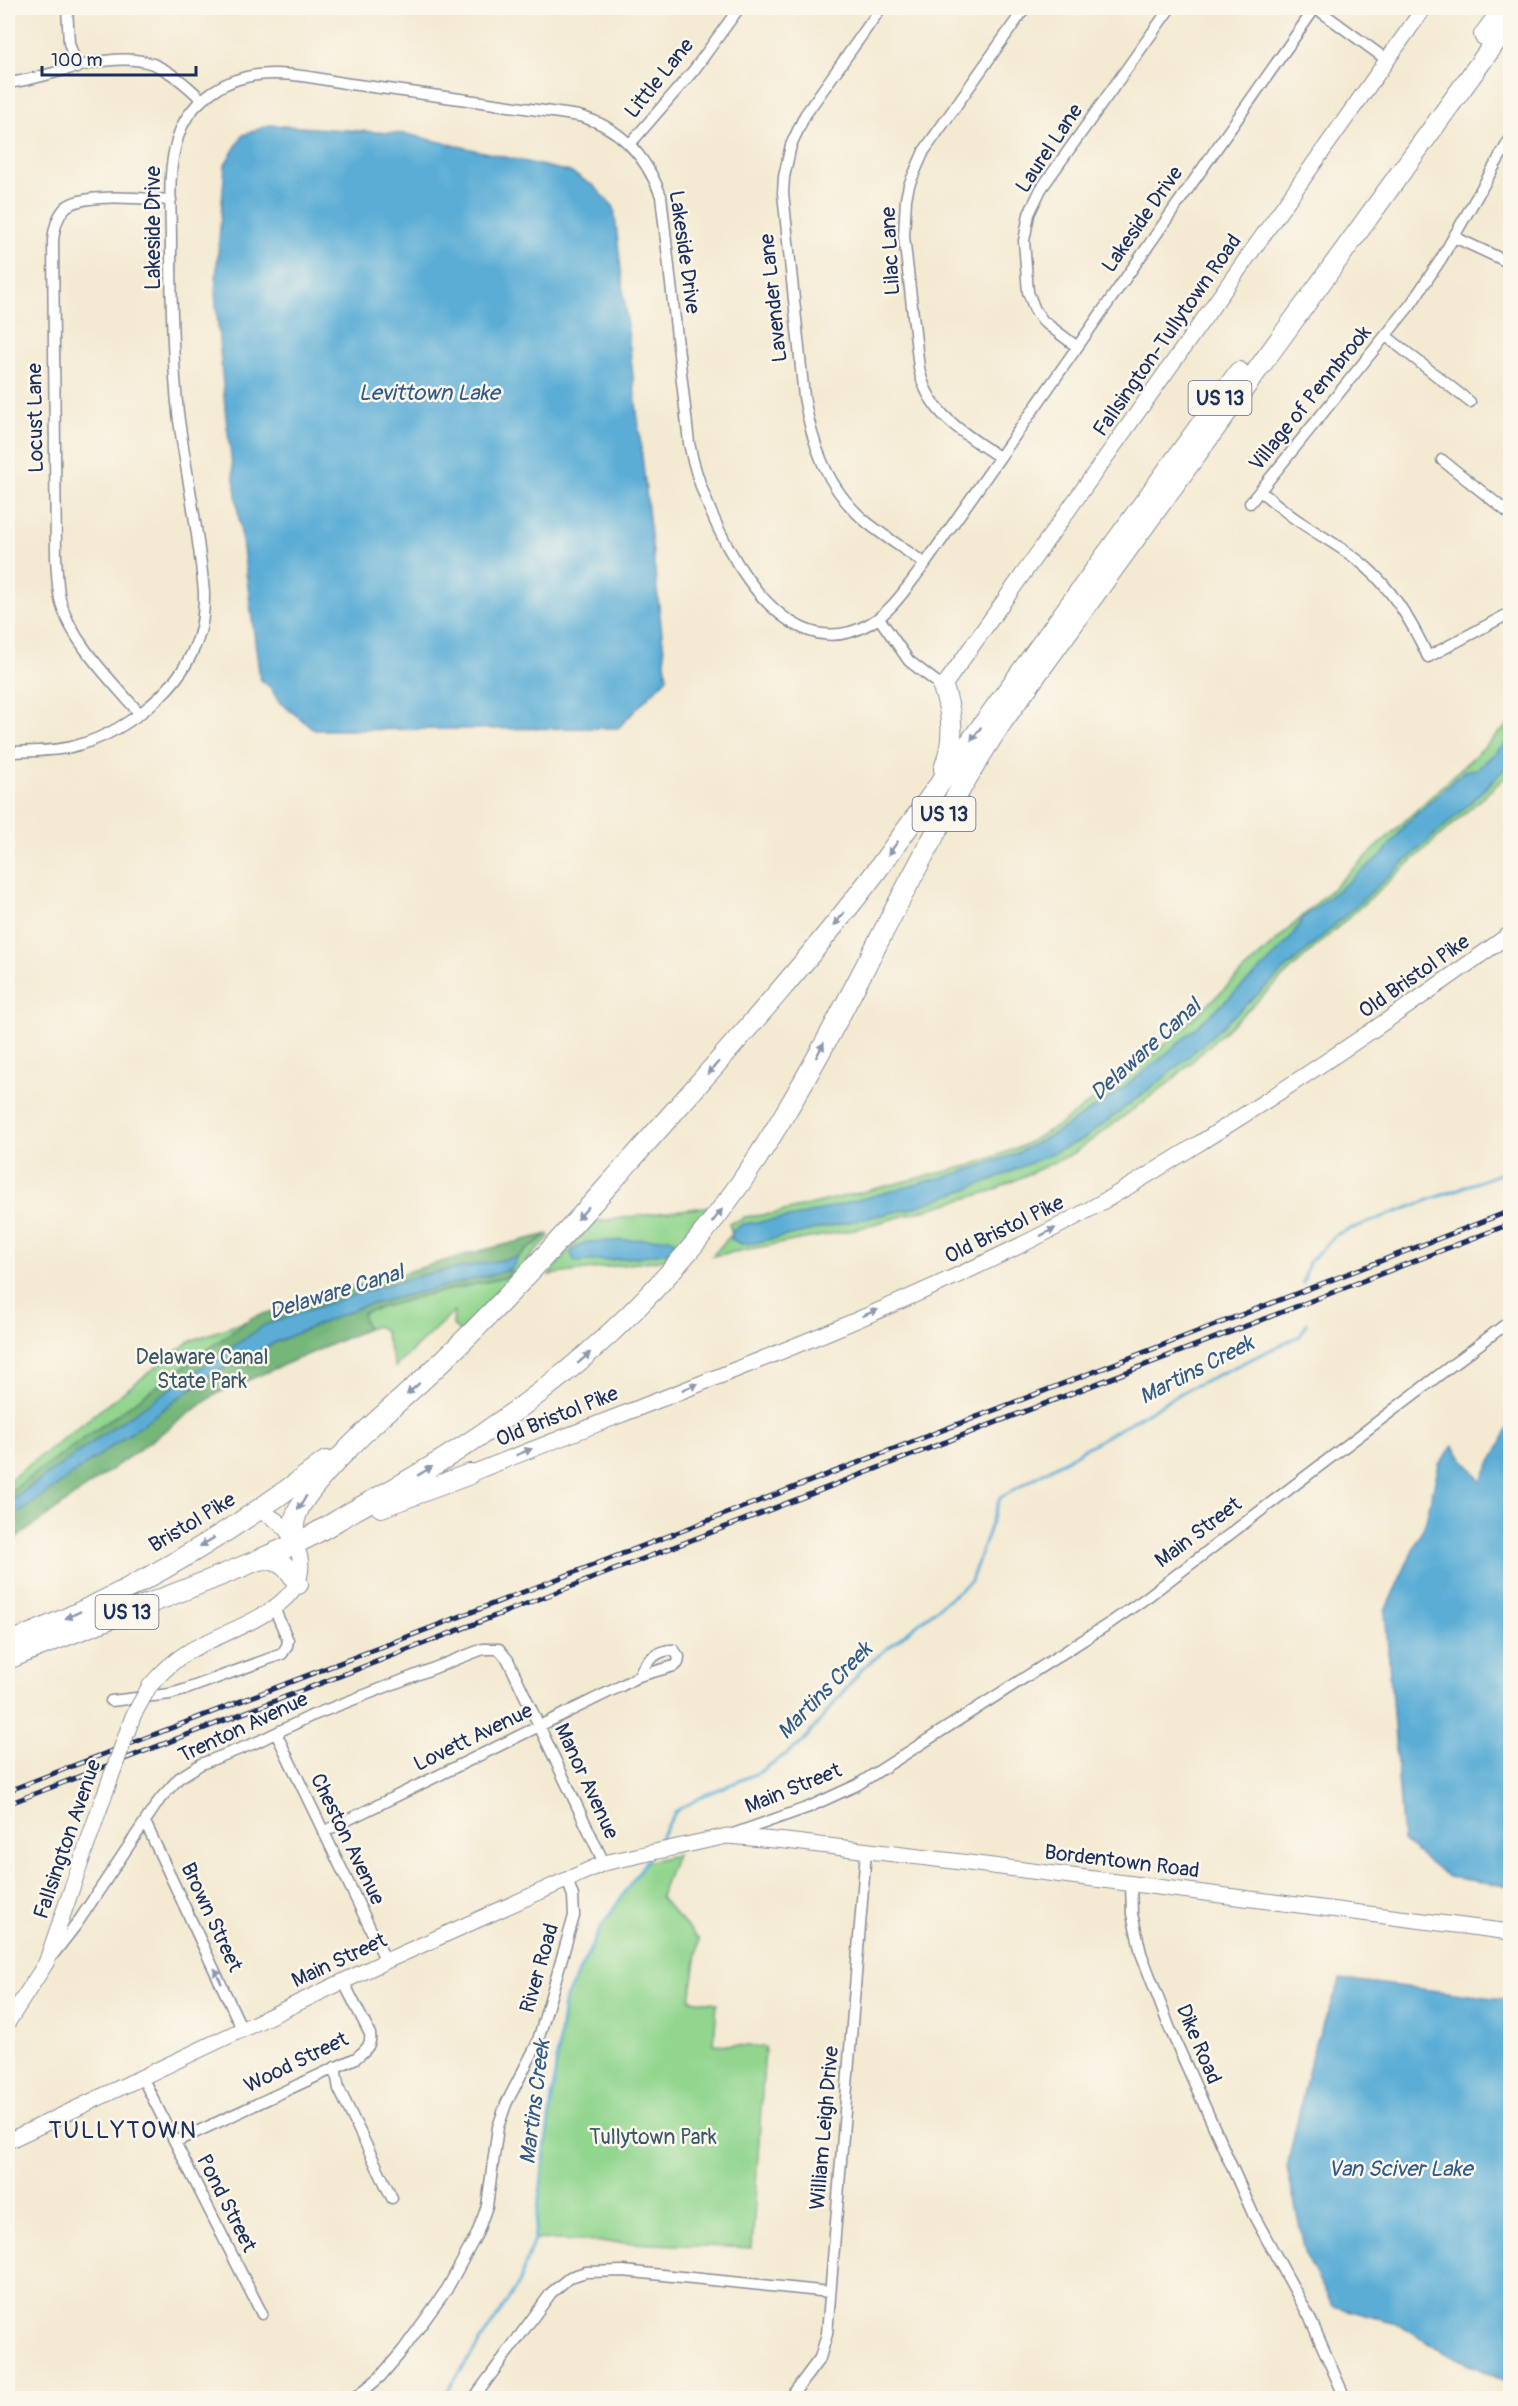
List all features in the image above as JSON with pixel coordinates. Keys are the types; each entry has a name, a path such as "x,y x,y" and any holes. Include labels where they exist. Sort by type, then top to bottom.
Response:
{"highway":[{"name":"US 13","path":"384,1414 497,1309 756,1019 834,925 936,789 1504,8"},
{"name":"US 13","path":"8,1659 256,1561 320,1531 443,1460 502,1421 558,1380 640,1306 706,1230 745,1177 784,1115 930,839 1002,722 1510,22"},
{"path":"936,789 948,758 952,738 951,712 943,687"},
{"path":"296,1544 295,1520 305,1498 384,1414"},
{"name":"Bristol Pike","path":"8,1643 138,1582 256,1510 313,1470 384,1414"},
{"path":"320,1531 470,1474"},
{"path":"256,1561 266,1559 282,1564 293,1574 298,1584"}],"main road":[{"name":"Fallsington-Tullytown Road","path":"943,687 1424,8"},
{"name":"Old Bristol Pike","path":"470,1474 936,1286 1066,1222 1178,1157 1358,1042 1510,934"},
{"path":"256,1510 280,1521 296,1544 301,1568 298,1584"},
{"name":"Fallsington Avenue","path":"8,2022 46,1963 133,1716 149,1687 180,1657 274,1608 288,1597 298,1584"},
{"name":"Main Street","path":"8,2141 343,1981 604,1863 727,1836"},
{"name":"Bordentown Road","path":"727,1836 1131,1883 1510,1932"}],"street":[{"path":"67,8 69,43 77,68"},
{"name":"Little Lane","path":"630,144 694,70 739,8"},
{"name":"Lavender Lane","path":"881,8 798,129 791,145 784,177 783,210 804,397 809,427 820,460 838,492 852,508 877,530 925,564"},
{"name":"Lilac Lane","path":"999,457 950,423 937,411 925,391 919,368 903,222 909,185 924,151 1025,8"},
{"name":"Laurel Lane","path":"1076,346 1043,321 1031,301 1024,241 1029,214 1041,189 1170,8"},
{"path":"1315,8 1387,60"},
{"name":"Lakeside Drive","path":"8,752 52,750 85,743 122,725 163,693 180,675 196,645 204,612 202,567 178,412 171,170 178,136 188,117 202,100 220,86 247,76 275,74 579,116 602,124 630,144 648,168 661,196 692,456 708,506 726,542 759,594 773,610 798,627 821,633 843,633 863,627 879,618 925,564 1315,8"},
{"path":"8,83 33,80 109,60 139,61 151,63 174,76 202,100"},
{"name":"Village of Pennbrook","path":"1510,139 1454,237 1411,304 1260,491 1300,523 1367,568 1394,597 1428,657 1510,613"},
{"name":"Locust Lane","path":"139,713 77,636 60,598 56,557 52,241 58,219 64,209 80,201 171,200"},
{"path":"1454,237 1510,263"},
{"path":"1386,336 1470,402"},
{"path":"1442,460 1510,514"},
{"path":"1250,503 1260,491"},
{"path":"879,618 909,662 943,687"},
{"name":"Main Street","path":"727,1836 809,1807 857,1785 1110,1623 1510,1321"},
{"path":"111,1701 170,1694 282,1654 288,1640 274,1608"},
{"name":"Trenton Avenue","path":"46,1963 76,1924 173,1784 189,1770 311,1716 483,1649 494,1647 503,1652"},
{"name":"Manor Avenue","path":"503,1652 604,1863"},
{"name":"Lovett Avenue","path":"323,1832 639,1676"},
{"name":"Cheston Avenue","path":"276,1733 386,1961"},
{"name":"Brown Street","path":"145,1822 242,2029"},
{"name":"William Leigh Drive","path":"790,2398 824,2350 866,1851"},
{"name":"River Road","path":"355,2398 380,2377 403,2350 447,2289 475,2237 487,2206 498,2127 506,2104 537,2044 572,1923 574,1906 567,1879"},
{"name":"Dike Road","path":"1131,1883 1134,1924 1147,1970 1170,2028 1253,2214 1309,2316 1345,2398"},
{"name":"Wood Street","path":"175,2142 356,2058 366,2049 371,2039 366,2022 343,1981"},
{"path":"335,2067 339,2089 392,2198"},
{"name":"Pond Street","path":"142,2077 262,2314"},
{"path":"474,2398 551,2293 570,2277 586,2272 623,2271 830,2292"}],"green space":[{"path":"1510,723 1510,773 1310,952 1170,1082 1074,1153 992,1191 853,1230 712,1256 732,1234 729,1223 742,1220 744,1217 772,1214 972,1165 1020,1147 1059,1125 1150,1058"},
{"path":"712,1206 666,1259 549,1275 592,1222"},
{"name":"Delaware Canal State Park","path":"548,1234 550,1236 460,1333 453,1325 454,1311 395,1367 384,1330 376,1326 367,1329 366,1327 248,1375 170,1422 8,1538 8,1481 190,1341 322,1294 490,1253 522,1254"},
{"path":"548,1234 518,1257 423,1275 356,1294 121,1422 8,1503 8,1493 253,1317 471,1253"},
{"path":"512,1268 508,1277 422,1296 362,1313 367,1329 216,1394 8,1544 8,1521 208,1377 276,1342 360,1307"},
{"name":"Tullytown Park","path":"676,1855 660,1897 699,1940 690,2000 717,2003 714,2044 765,2047 752,2248 534,2239 564,2002 601,1927 646,1862"}],"water":[{"name":"Levittown Lake","path":"269,125 406,134 570,172 594,186 614,207 667,678 618,728 315,730 278,701 271,688 260,679 226,418 215,292 225,164 243,135"},
{"path":"1510,740 1510,764 1470,803 1187,1058 1082,1140 990,1181 913,1208 754,1243 741,1244 731,1239 733,1230 743,1224 795,1217 962,1172 1013,1155 1059,1131 1109,1098 1158,1061 1267,964 1290,939 1303,918 1383,854 1407,823 1464,771 1477,769"},
{"path":"670,1238 676,1242 669,1252 622,1259 575,1262 571,1253 575,1248 587,1242"},
{"path":"518,1257 512,1268 503,1272 360,1307 276,1342 208,1377 8,1521 8,1503 121,1422 265,1325 356,1294 423,1275"},
{"path":"1510,1425 1510,1886 1448,1877 1403,1841 1385,1611 1425,1524 1439,1464 1453,1446 1481,1481"},
{"name":"Van Sciver Lake","path":"1341,1979 1510,2000 1510,2384 1436,2348 1396,2323 1333,2306 1306,2256 1287,2167 1313,2050"}],"waterway":[{"name":"Martins Creek","path":"1303,1283 1309,1262 1337,1234 1510,1170"},
{"name":"Martins Creek","path":"655,1847 676,1811 705,1795 758,1773 801,1744 863,1668 971,1581 1000,1498 1188,1389 1300,1336 1307,1323"},
{"name":"Martins Creek","path":"443,2398 519,2283 534,2239 564,2002 601,1927 648,1858"}],"railway":[{"path":"8,1791 1510,1211"},
{"path":"8,1804 1510,1224"}],"district":[{"name":"TULLYTOWN","path":"123,2130"}],"water label":[{"name":"Delaware Canal","path":"1145,1049"},
{"name":"Delaware Canal","path":"336,1291"}]}
